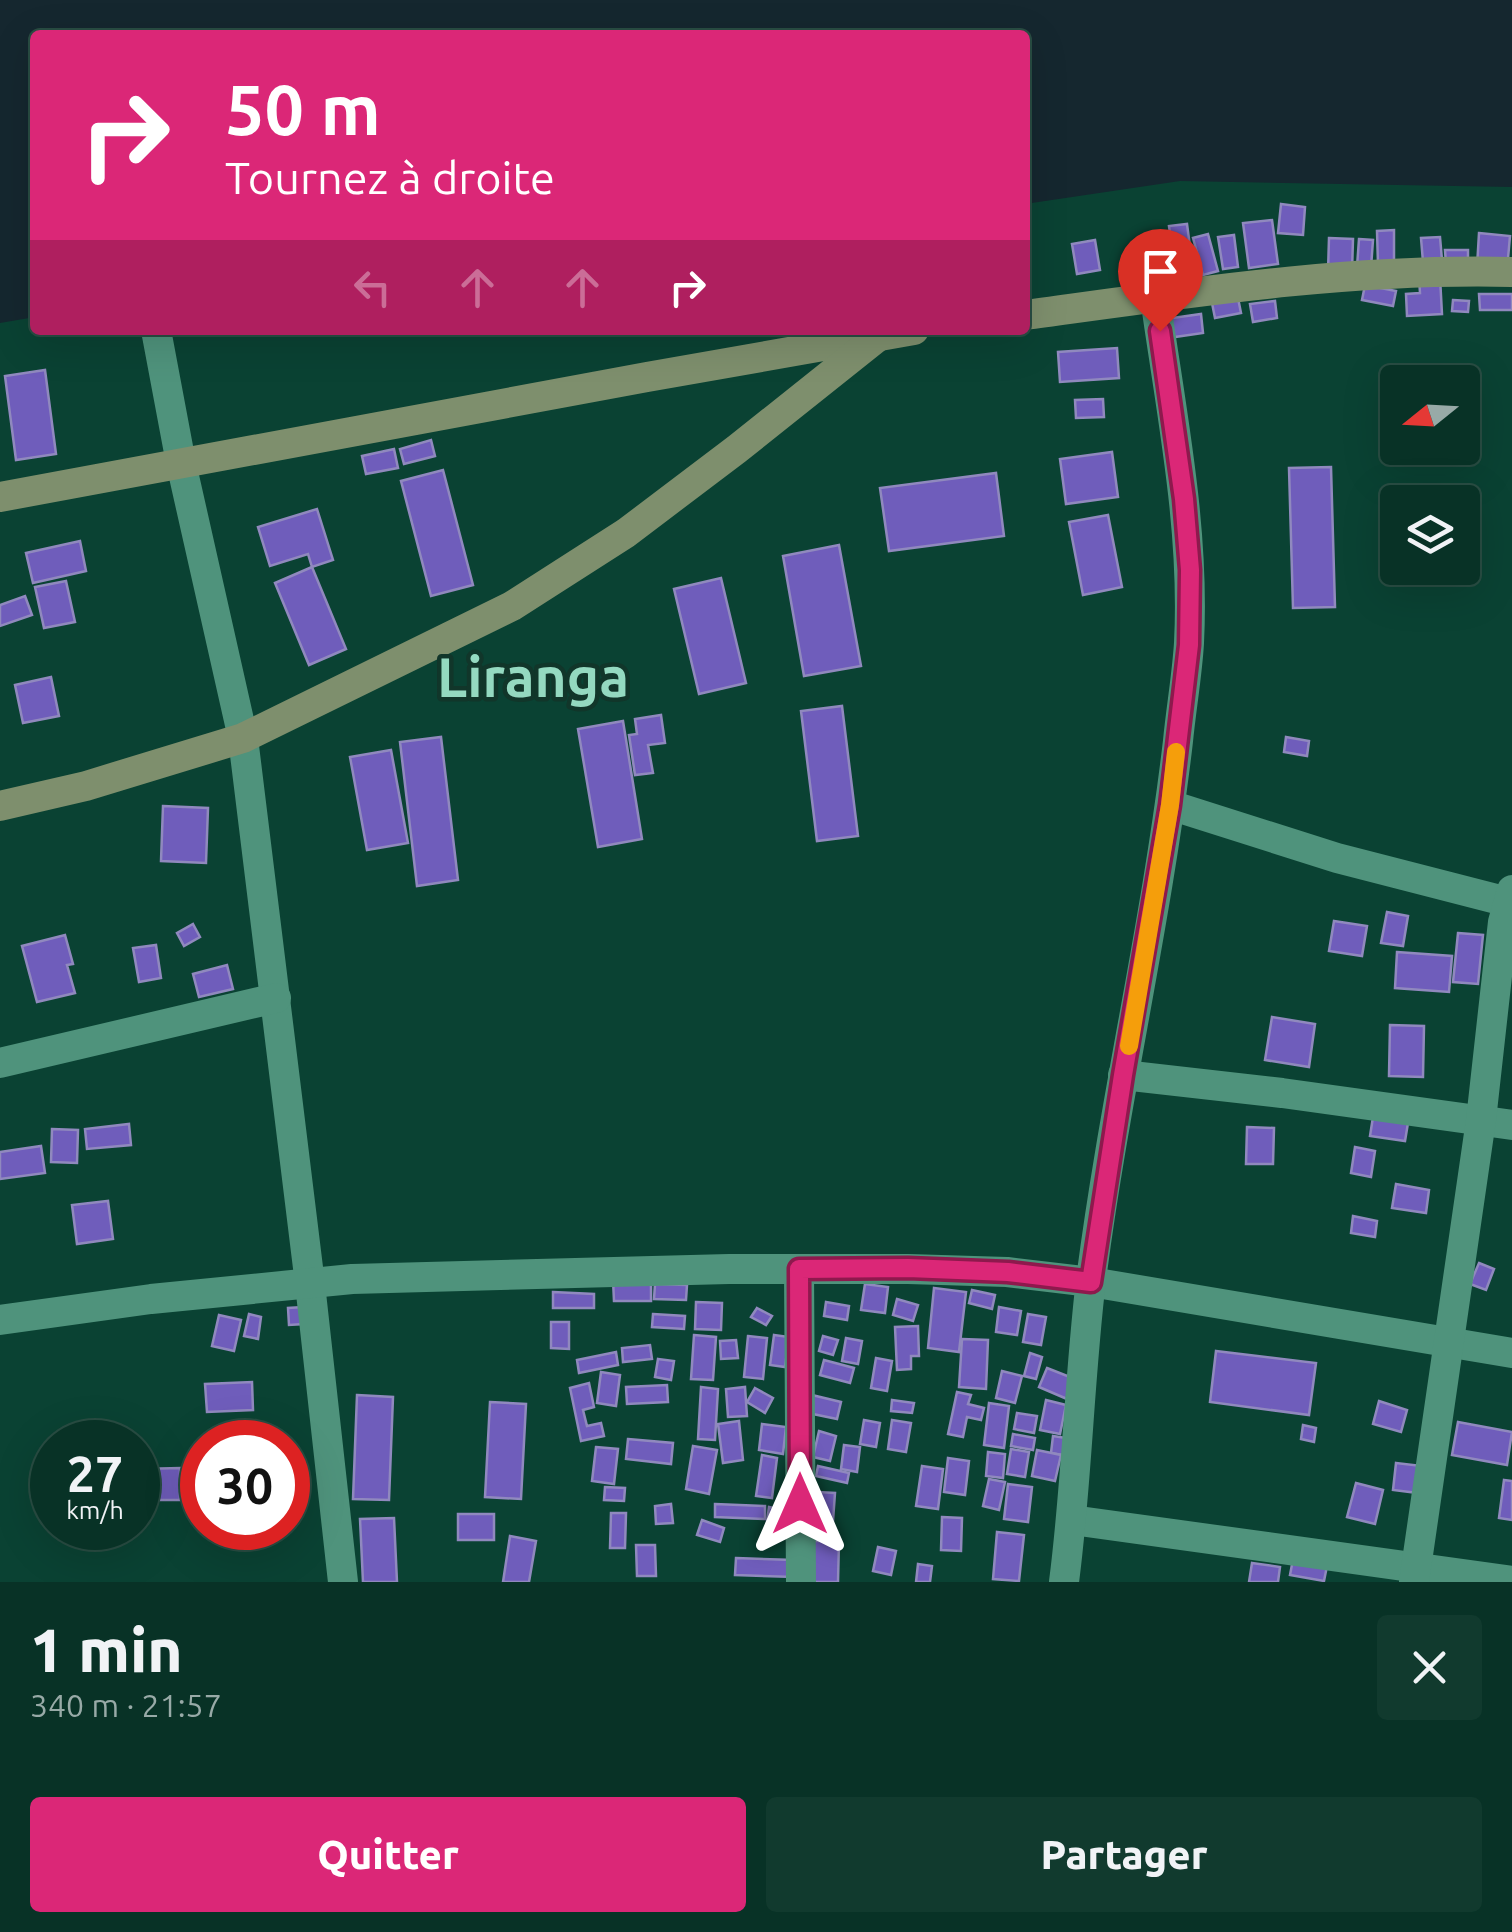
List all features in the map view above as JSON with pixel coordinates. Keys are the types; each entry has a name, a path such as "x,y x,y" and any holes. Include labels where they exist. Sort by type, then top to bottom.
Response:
{"main road":[{"path":"1030,314 1319,277 1512,272"},
{"path":"0,496 875,335"},
{"path":"0,806 86,786 243,738 512,606 626,533 879,335"}],"street":[{"path":"1064,1582 1091,1282 1170,805 1189,645 1190,570 1184,499 1155,297"},
{"path":"157,335 181,463 243,738 343,1582"},
{"path":"1170,805 1337,858 1510,896 1415,1574"},
{"path":"0,1063 276,998"},
{"path":"1123,1075 1282,1092 1512,1124"},
{"path":"0,1320 152,1300 372,1279 908,1268 1008,1272 1091,1282 1512,1352"},
{"path":"799,1269 801,1582"},
{"path":"1072,1520 1415,1574 1512,1582"}],"water":[{"path":"0,0 1512,0 1512,187 1180,181 1030,203 1030,30 30,30 30,318 0,323"}],"building":[{"path":"1281,204 1305,207 1303,235 1278,233"},
{"path":"1272,220 1278,264 1249,268 1243,223"},
{"path":"1187,224 1194,277 1176,280 1169,226"},
{"path":"1394,230 1394,264 1378,264 1377,231"},
{"path":"1479,233 1510,236 1507,270 1477,267"},
{"path":"1208,234 1218,271 1203,275 1193,238"},
{"path":"1234,235 1238,267 1223,269 1218,237"},
{"path":"1165,237 1172,277 1157,280 1149,239"},
{"path":"1440,237 1442,260 1423,262 1421,238"},
{"path":"1329,238 1353,239 1352,272 1328,272"},
{"path":"1359,239 1373,240 1371,268 1357,267"},
{"path":"1095,240 1100,270 1077,274 1072,244"},
{"path":"1142,247 1153,281 1139,286 1128,251"},
{"path":"1445,250 1468,250 1468,265 1446,265"},
{"path":"1440,277 1442,314 1407,316 1406,294 1420,293 1419,278"},
{"path":"1365,285 1396,291 1393,306 1362,300"},
{"path":"1479,294 1512,294 1512,310 1480,310"},
{"path":"1238,298 1241,313 1215,318 1212,303"},
{"path":"1453,300 1469,301 1468,312 1452,311"},
{"path":"1275,301 1277,318 1253,322 1250,304"},
{"path":"1201,314 1203,333 1168,338 1165,319"},
{"path":"1117,348 1119,378 1060,382 1058,352"},
{"path":"45,370 56,454 16,460 5,376"},
{"path":"1103,399 1104,417 1076,418 1075,400"},
{"path":"431,440 435,456 404,464 400,449"},
{"path":"394,449 398,468 366,474 362,456"},
{"path":"1112,452 1118,497 1066,504 1060,459"},
{"path":"1331,467 1335,607 1293,608 1289,468"},
{"path":"443,470 473,585 431,596 401,481"},
{"path":"996,473 1004,536 889,551 880,488"},
{"path":"317,509 333,560 312,567 308,554 270,566 258,527"},
{"path":"1108,515 1122,587 1083,595 1069,522"},
{"path":"80,541 86,571 33,583 26,553"},
{"path":"839,545 861,666 804,676 783,556"},
{"path":"312,567 346,649 309,665 275,583"},
{"path":"721,578 746,683 699,694 674,589"},
{"path":"66,581 75,622 44,628 35,587"},
{"path":"25,596 32,615 0,626 0,605"},
{"path":"51,677 59,716 23,723 15,685"},
{"path":"842,706 858,836 817,841 801,711"},
{"path":"661,715 665,743 648,745 653,773 635,775 629,735 637,734 635,719"},
{"path":"623,721 642,839 598,847 578,729"},
{"path":"441,737 458,880 417,886 400,742"},
{"path":"1286,737 1309,741 1307,756 1284,752"},
{"path":"391,750 408,843 367,850 350,757"},
{"path":"163,806 208,808 206,863 161,861"},
{"path":"1387,912 1408,916 1403,946 1381,943"},
{"path":"1334,921 1367,926 1362,956 1329,951"},
{"path":"193,924 200,937 184,946 177,933"},
{"path":"1458,933 1483,935 1478,984 1453,982"},
{"path":"65,935 73,964 67,965 75,993 37,1002 22,946"},
{"path":"156,945 161,978 139,982 133,948"},
{"path":"1397,952 1452,956 1449,992 1395,988"},
{"path":"227,965 233,989 199,997 193,974"},
{"path":"1272,1017 1315,1024 1309,1067 1265,1060"},
{"path":"1390,1025 1424,1026 1423,1077 1389,1076"},
{"path":"1373,1117 1408,1123 1405,1141 1370,1136"},
{"path":"129,1124 131,1145 87,1149 85,1129"},
{"path":"1247,1127 1274,1128 1273,1164 1246,1164"},
{"path":"52,1129 78,1130 77,1163 51,1162"},
{"path":"41,1146 45,1173 0,1179 0,1152"},
{"path":"1355,1147 1375,1151 1371,1177 1351,1173"},
{"path":"1396,1184 1429,1190 1426,1213 1392,1208"},
{"path":"108,1201 113,1239 77,1244 72,1205"},
{"path":"1353,1216 1377,1221 1375,1237 1351,1233"},
{"path":"1479,1263 1494,1269 1486,1290 1470,1284"},
{"path":"651,1279 651,1301 614,1301 613,1280"},
{"path":"655,1284 687,1285 686,1300 654,1299"},
{"path":"865,1284 888,1287 885,1313 861,1310"},
{"path":"934,1288 966,1292 959,1352 928,1348"},
{"path":"972,1290 995,1295 992,1309 969,1303"},
{"path":"553,1292 594,1294 594,1308 553,1308"},
{"path":"897,1299 918,1305 913,1321 893,1315"},
{"path":"696,1302 722,1303 721,1330 695,1329"},
{"path":"826,1302 849,1306 847,1320 824,1316"},
{"path":"303,1307 304,1324 289,1325 288,1308"},
{"path":"999,1307 1021,1311 1017,1335 996,1332"},
{"path":"757,1308 772,1316 766,1325 751,1317"},
{"path":"249,1314 261,1317 258,1339 244,1336"},
{"path":"653,1314 685,1316 684,1329 652,1327"},
{"path":"1028,1314 1046,1317 1041,1345 1023,1342"},
{"path":"219,1315 241,1320 234,1351 212,1346"},
{"path":"551,1322 569,1322 569,1349 551,1348"},
{"path":"918,1326 919,1356 911,1356 911,1369 897,1370 895,1327"},
{"path":"694,1335 716,1337 713,1380 691,1379"},
{"path":"774,1335 789,1337 785,1367 770,1365"},
{"path":"748,1336 767,1338 763,1379 744,1377"},
{"path":"823,1336 838,1340 833,1355 819,1351"},
{"path":"846,1338 862,1341 858,1364 842,1361"},
{"path":"962,1339 988,1340 986,1389 959,1387"},
{"path":"736,1340 738,1358 721,1359 720,1341"},
{"path":"650,1345 652,1359 623,1362 622,1348"},
{"path":"1216,1351 1316,1363 1309,1415 1210,1402"},
{"path":"616,1352 618,1365 579,1373 577,1360"},
{"path":"1030,1353 1042,1357 1036,1379 1024,1376"},
{"path":"876,1358 892,1361 887,1391 871,1388"},
{"path":"658,1359 674,1361 671,1380 655,1377"},
{"path":"824,1360 854,1368 850,1383 820,1375"},
{"path":"1047,1368 1075,1379 1067,1399 1039,1387"},
{"path":"1002,1371 1022,1376 1015,1403 996,1398"},
{"path":"601,1372 620,1375 616,1406 597,1403"},
{"path":"252,1382 253,1410 207,1412 205,1384"},
{"path":"589,1383 594,1407 583,1410 587,1426 601,1423 604,1436 581,1441 570,1388"},
{"path":"667,1385 668,1402 627,1404 626,1387"},
{"path":"701,1387 718,1389 715,1440 698,1439"},
{"path":"745,1387 747,1416 728,1417 726,1389"},
{"path":"755,1388 773,1398 765,1413 747,1402"},
{"path":"957,1392 971,1395 968,1404 984,1408 981,1420 967,1417 963,1437 948,1434"},
{"path":"357,1395 393,1397 389,1500 353,1499"},
{"path":"812,1395 841,1402 837,1419 808,1413"},
{"path":"892,1400 914,1403 912,1413 891,1411"},
{"path":"1046,1400 1066,1405 1060,1434 1040,1430"},
{"path":"1379,1401 1407,1410 1401,1432 1373,1424"},
{"path":"490,1402 526,1404 521,1499 485,1497"},
{"path":"989,1403 1009,1406 1004,1448 984,1445"},
{"path":"1017,1413 1037,1416 1034,1433 1014,1429"},
{"path":"864,1420 880,1423 876,1447 860,1444"},
{"path":"892,1420 911,1423 906,1452 888,1449"},
{"path":"739,1421 743,1460 723,1463 718,1424"},
{"path":"1458,1422 1512,1432 1507,1465 1452,1455"},
{"path":"762,1424 786,1427 783,1454 759,1450"},
{"path":"1303,1425 1316,1428 1314,1442 1301,1439"},
{"path":"819,1431 836,1436 830,1461 813,1457"},
{"path":"1013,1434 1035,1438 1033,1450 1011,1446"},
{"path":"1053,1436 1066,1438 1063,1455 1051,1453"},
{"path":"628,1439 673,1443 671,1464 626,1459"},
{"path":"844,1445 860,1447 857,1472 841,1469"},
{"path":"693,1446 717,1450 709,1494 686,1489"},
{"path":"596,1447 618,1449 614,1484 592,1481"},
{"path":"1011,1449 1029,1452 1025,1477 1007,1474"},
{"path":"1037,1450 1061,1455 1055,1481 1032,1476"},
{"path":"988,1452 1005,1454 1003,1478 986,1476"},
{"path":"762,1455 777,1458 772,1498 756,1496"},
{"path":"948,1458 969,1461 965,1495 944,1492"},
{"path":"1396,1463 1422,1466 1418,1493 1393,1490"},
{"path":"818,1466 849,1473 847,1483 816,1476"},
{"path":"922,1466 943,1469 938,1509 916,1506"},
{"path":"160,1468 180,1468 180,1500 160,1500"},
{"path":"989,1479 1005,1482 999,1510 983,1506"},
{"path":"1504,1480 1512,1481 1512,1520 1499,1518"},
{"path":"1356,1483 1383,1490 1375,1524 1347,1517"},
{"path":"1008,1484 1032,1487 1028,1522 1004,1519"},
{"path":"605,1487 625,1488 624,1501 604,1500"},
{"path":"817,1492 835,1493 832,1535 814,1534"},
{"path":"671,1504 673,1523 656,1524 655,1506"},
{"path":"715,1504 765,1506 765,1519 715,1517"},
{"path":"769,1507 783,1510 780,1532 766,1529"},
{"path":"611,1513 626,1513 625,1548 610,1548"},
{"path":"458,1514 494,1514 494,1540 458,1540"},
{"path":"942,1517 962,1518 961,1551 941,1550"},
{"path":"394,1518 397,1582 363,1582 360,1519"},
{"path":"702,1520 724,1528 720,1542 697,1535"},
{"path":"997,1532 1024,1535 1019,1581 993,1579"},
{"path":"510,1536 536,1541 529,1582 503,1582"},
{"path":"813,1541 839,1541 838,1582 813,1582"},
{"path":"636,1545 655,1545 656,1576 637,1576"},
{"path":"878,1547 896,1551 891,1575 873,1571"},
{"path":"1294,1554 1328,1561 1324,1581 1290,1575"},
{"path":"736,1558 794,1560 794,1577 735,1575"},
{"path":"1252,1563 1280,1567 1278,1582 1249,1582"},
{"path":"918,1564 932,1566 930,1582 916,1582"}],"slow traffic":[{"path":"1129,1046 1176,752"}],"district":[{"name":"Liranga","path":"533,676"}],"route":[{"path":"800,1504 799,1269 1008,1272 1091,1282 1170,805 1189,645 1190,570 1184,499 1160,331"}]}
